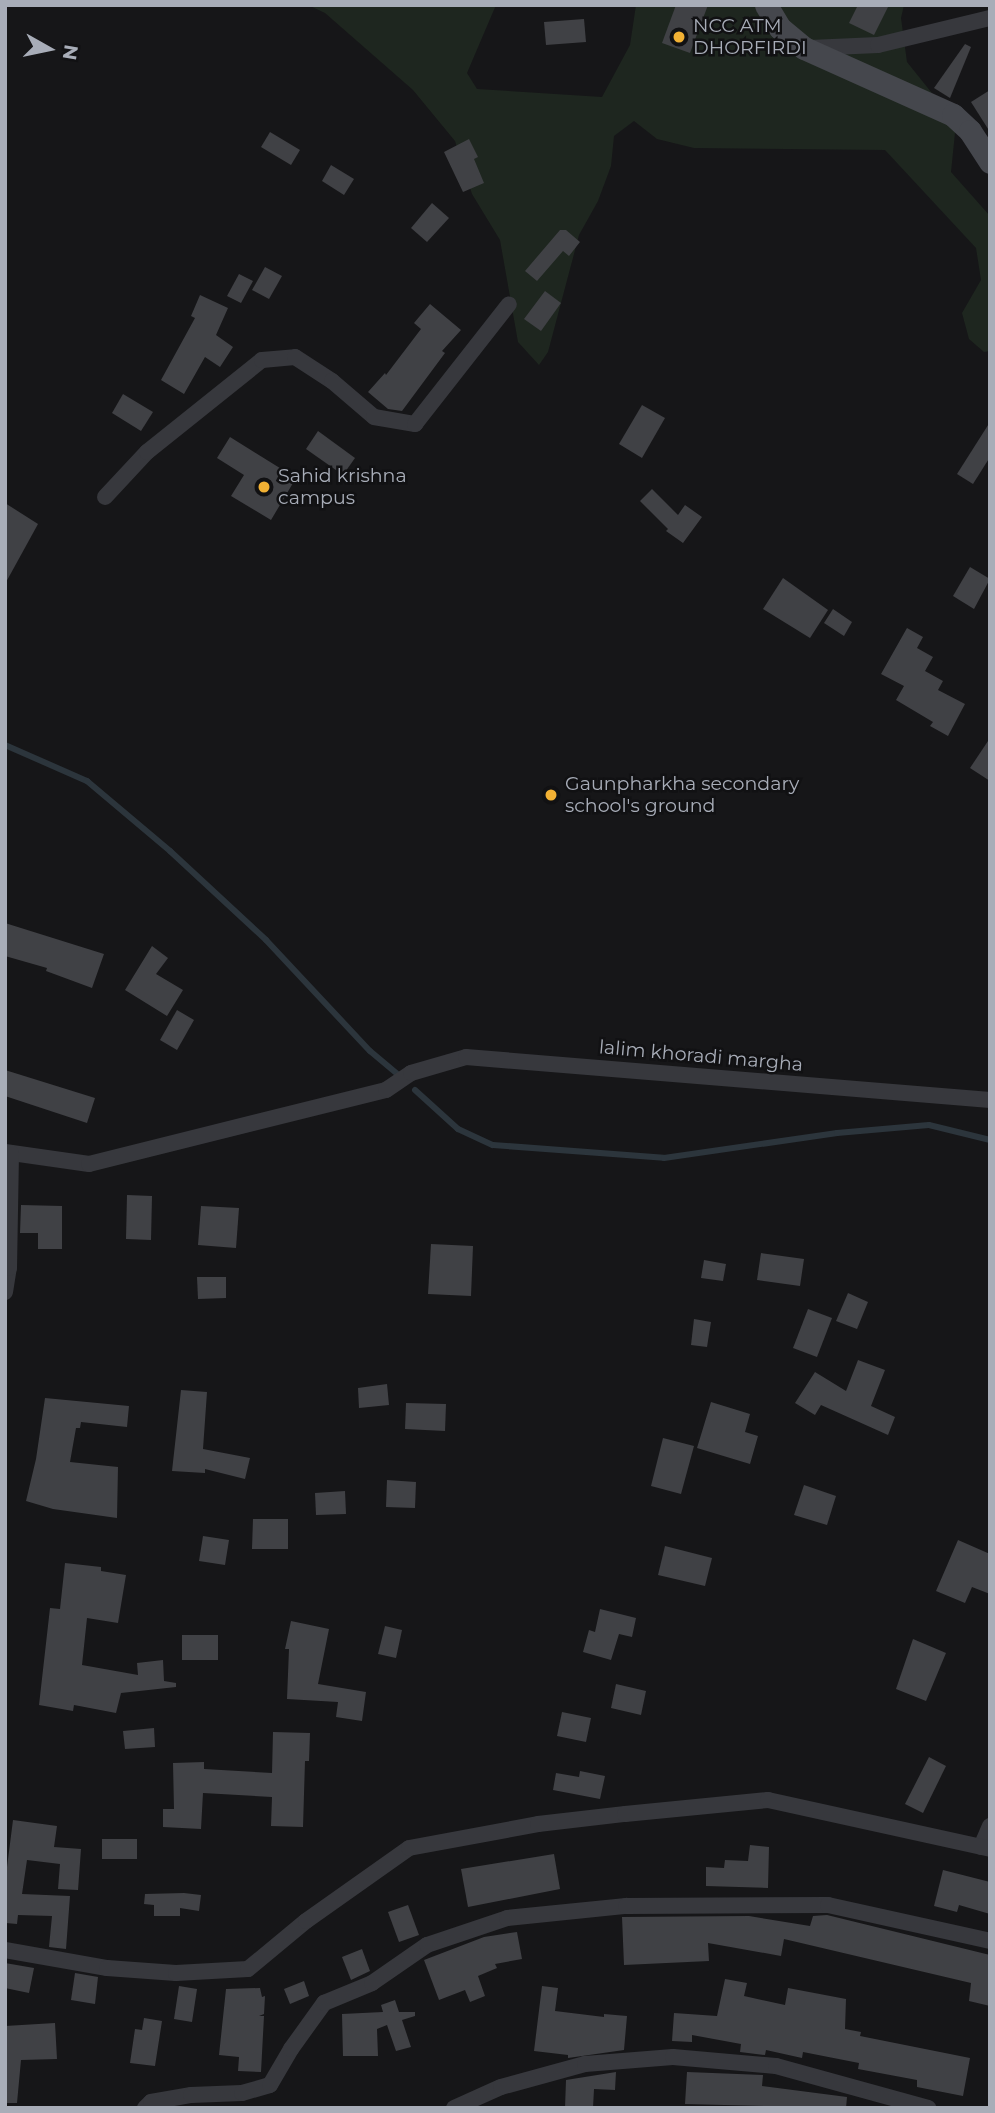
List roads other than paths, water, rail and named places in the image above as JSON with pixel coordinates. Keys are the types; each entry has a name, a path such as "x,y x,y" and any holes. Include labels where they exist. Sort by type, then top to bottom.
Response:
{"street":[{"path":"766,5 780,28 804,48 953,116 970,131 990,162"},
{"path":"804,48 878,45 990,18"},
{"path":"105,497 148,452 262,360 295,357 332,381 374,417 415,424 509,304"},
{"name":"lalim khoradi margha","path":"8,1152 89,1164 386,1090 411,1073 466,1058 990,1100"},
{"path":"5,1292 9,1268 8,1152"},
{"path":"5,1950 107,1968 162,1972 248,1969 306,1921 410,1848 538,1824 768,1800 985,1848 990,1826"},
{"path":"145,2108 151,2102 191,2095 242,2093 270,2085 291,2049 324,2003 372,1983 427,1945 506,1918 626,1906 828,1905 990,1941"},
{"path":"454,2108 501,2087 585,2064 673,2057 776,2066 928,2108"}],"waterway":[{"path":"5,745 87,781 170,851 266,940 370,1051 397,1074"},
{"path":"415,1090 458,1129 493,1145 664,1158 837,1133 929,1125 990,1140"}],"place":[{"name":"NCC ATM DHORFIRDI","path":"679,37"},
{"name":"Sahid krishna campus","path":"264,487"},
{"name":"Gaunpharkha secondary school's ground","path":"551,795"}]}
